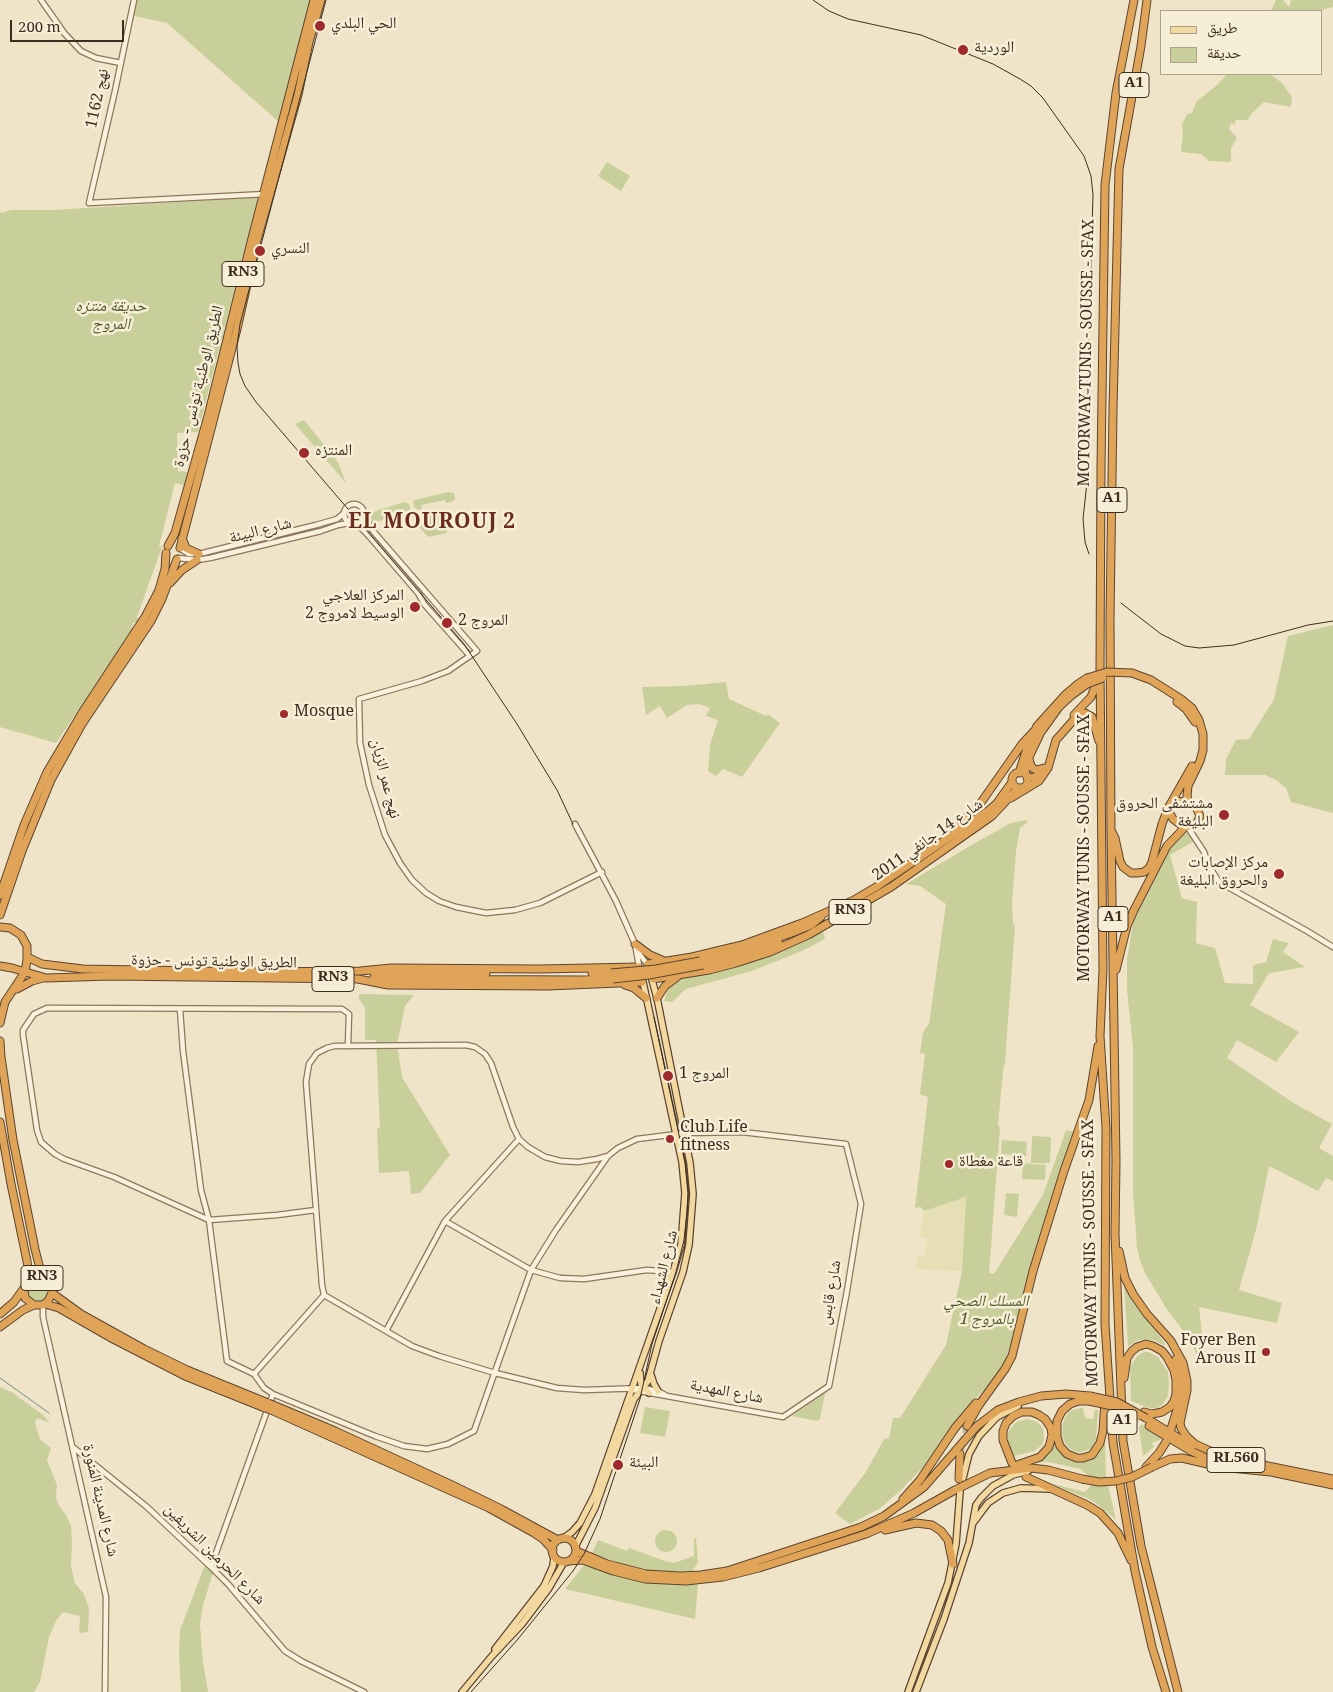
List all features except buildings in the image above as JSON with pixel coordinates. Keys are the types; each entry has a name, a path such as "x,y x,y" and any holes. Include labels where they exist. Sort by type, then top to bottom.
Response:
{"highway":[{"name":"الطريق الوطنية تونس - حزوة","path":"0,894 24,825 47,772 82,713 146,617 158,590 165,569 167,550 175,533 208,416 314,0"},
{"name":"الطريق الوطنية تونس - حزوة","path":"181,549 182,538 215,417 266,194 298,95 309,42 321,0"},
{"name":"MOTORWAY TUNIS - SOUSSE - SFAX","path":"1134,0 1116,93 1105,185 1101,467 1102,970 1100,1036 1106,1128 1104,1239 1107,1367 1113,1443 1135,1571 1152,1648 1166,1692"},
{"name":"MOTORWAY TUNIS - SOUSSE - SFAX","path":"1147,0 1118,169 1110,618 1116,1160 1115,1234 1119,1400 1123,1441 1133,1509 1141,1546 1178,1692"},
{"path":"166,588 182,570 198,557 186,548 182,538"},
{"path":"177,558 170,558 167,550 176,544 181,549"},
{"name":"RN3","path":"0,915 25,844 51,780 82,724 151,621 177,558 181,554 181,549"},
{"path":"1023,775 1037,776 1044,768 1053,738 1091,697 1100,669"},
{"path":"938,844 975,810 1022,744 1060,700 1074,687 1107,672 1151,680 1192,708 1199,720 1203,734 1203,750 1188,786 1188,803"},
{"path":"1111,831 1115,838 1121,864 1131,872 1140,873 1146,870 1152,862 1160,829 1170,806 1197,755 1199,742 1197,727 1189,713 1178,703 1146,682 1131,675"},
{"path":"1023,775 1038,737 1056,710 1087,681"},
{"path":"1005,803 1039,781 1048,768 1056,740 1078,715 1085,713 1092,717 1101,745"},
{"path":"1023,775 1034,731"},
{"path":"1029,757 1031,766 1034,769 1044,768"},
{"name":"شارع 14 جانفي 2011","path":"643,965 667,962 742,944 822,915 865,894 992,808 1012,782 1013,777 1023,775 1026,784 1018,788 987,819 891,887 826,925 770,952 721,967 652,979"},
{"path":"1012,782 1018,788"},
{"path":"1114,975 1134,910 1167,846 1188,826 1198,821 1200,814 1196,807 1177,801 1170,806"},
{"path":"1170,806 1170,814 1173,819 1188,826"},
{"path":"701,963 789,934 814,924 822,915"},
{"path":"360,971 375,973 615,979 658,974 752,952 826,925"},
{"path":"0,926 10,928 21,935 27,946 25,972 5,1002 0,1023"},
{"path":"635,946 667,962"},
{"name":"الطريق الوطنية تونس - حزوة","path":"27,957 42,964 83,969 258,972 360,971 391,968 549,969 643,965"},
{"name":"RN3","path":"3,966 19,964 27,957"},
{"path":"642,982 636,974 643,965 654,969 655,974 652,979"},
{"name":"RN3","path":"3,966 25,972"},
{"name":"الطريق الوطنية تونس - حزوة","path":"25,972 46,978 110,976 358,979 615,979"},
{"path":"657,998 668,983 680,975"},
{"path":"10,994 25,984 46,978"},
{"path":"615,979 634,988 646,998"},
{"name":"RN3","path":"615,979 642,982 648,982 652,979"},
{"path":"968,1426 984,1396 1005,1369 1012,1356 1033,1271 1090,1095 1100,1036"},
{"name":"RN3","path":"0,1041 13,1140 37,1259 44,1279"},
{"name":"RN3","path":"0,1122 27,1260 29,1276 26,1285 26,1298 40,1305"},
{"path":"1115,1234 1125,1278 1152,1323 1170,1347 1178,1363 1180,1397 1171,1429"},
{"name":"RN3","path":"0,1314 14,1302 26,1285 35,1277 49,1282 52,1293 48,1301 23,1310 0,1327"},
{"path":"52,1293 81,1314 144,1349 489,1508 543,1539 560,1561 583,1560 613,1571 645,1579 666,1581 705,1580 759,1568 877,1529 914,1513 990,1474 1037,1459 1046,1452 1051,1443 1052,1432 1047,1422 1039,1415 1029,1412 1018,1413 1006,1423 1003,1440 1012,1463 1002,1450 1000,1432 1005,1418 1020,1405"},
{"path":"40,1305 59,1308 112,1339 185,1376 335,1431 460,1488 560,1539 572,1542 576,1549 607,1564 646,1574 680,1576 707,1575 728,1571 862,1527 895,1510 918,1492 984,1420 998,1410 1033,1398 1066,1394 1090,1398 1145,1418 1183,1447 1204,1457 1263,1471"},
{"path":"1147,1314 1171,1341 1183,1364 1187,1381 1180,1423 1184,1433 1195,1444 1221,1456"},
{"path":"1119,1400 1125,1366 1130,1353 1137,1347 1146,1344 1159,1349 1167,1357 1174,1370 1175,1398 1170,1407 1145,1418"},
{"path":"1090,1398 1070,1404 1062,1411 1057,1421 1056,1430 1059,1443 1065,1452 1074,1457 1083,1458 1092,1455 1100,1443 1103,1431 1107,1367"},
{"path":"875,1521 916,1486 955,1428 984,1396"},
{"name":"RL560","path":"1090,1398 1119,1400 1195,1448 1221,1456 1333,1479"},
{"path":"1151,1465 1166,1442"},
{"path":"960,1454 961,1479"},
{"name":"RL560","path":"1056,1472 1082,1479 1108,1482 1124,1479 1139,1473 1151,1465 1177,1458 1238,1470 1263,1471 1306,1478 1333,1485"},
{"path":"990,1474 1031,1468 1056,1472"},
{"path":"1026,1477 1087,1504 1104,1516 1118,1533 1135,1571"},
{"path":"877,1529 889,1529 916,1523 932,1525 941,1531 948,1540 953,1564"},
{"path":"553,1553 554,1544 560,1539"},
{"path":"566,1561 573,1557 576,1549"},
{"path":"1173,1678 1174,1661"}],"main road":[{"name":"شارع الشهداء","path":"576,1549 595,1508 632,1405 644,1391 650,1375 659,1341 683,1272 688,1245 693,1194 690,1163 652,979"},
{"name":"شارع الشهداء","path":"560,1539 576,1529 591,1503 673,1272 680,1244 684,1193 682,1162 642,982"},
{"path":"640,1368 640,1380 644,1391"},
{"path":"650,1375 658,1391"},
{"path":"961,1479 969,1454 979,1436 997,1417 1033,1398"},
{"path":"916,1692 944,1619 969,1543 974,1511 978,1502 993,1486 1022,1472 1056,1472"},
{"path":"972,1524 988,1503 1003,1493 1021,1488 1053,1490"},
{"path":"908,1692 945,1593 953,1564 960,1491"},
{"path":"492,1656 495,1649 544,1586 553,1566 553,1553"},
{"path":"462,1692 537,1605 566,1561"}],"street":[{"path":"41,0 65,34 80,51 96,58 120,63"},
{"name":"نهج 1162","path":"134,0 89,203 266,194"},
{"path":"353,503 362,508 364,516 373,531 477,651 470,656 424,604 418,593 368,535 345,520 343,514 346,507 353,503"},
{"name":"شارع البيئة","path":"181,549 198,557 316,526 337,519 343,514"},
{"path":"351,524 359,523 364,516"},
{"name":"شارع البيئة","path":"177,558 198,557 268,544 338,525 351,524"},
{"name":"نهج عمر الزيان","path":"470,656 454,668 359,700 361,753 375,808 385,835 400,863 412,880 426,893 439,901 456,908 486,913 515,910 540,902 602,872"},
{"path":"575,824 602,872 643,965"},
{"path":"1188,826 1219,882 1307,931 1333,948"},
{"path":"316,1210 209,1220 114,1177 64,1159 46,1148 38,1135 34,1120 23,1036 25,1026 31,1017 42,1009 342,1009 349,1014 348,1045"},
{"path":"180,1009 183,1051 201,1190 209,1220 227,1361 254,1374 264,1388 273,1394 404,1446 427,1449 448,1444 474,1431 531,1270 556,1230 608,1156 618,1148 637,1139 685,1133"},
{"path":"608,1156 578,1162 562,1161 545,1156 528,1147 519,1138 513,1127 490,1063 480,1050 466,1045 334,1046 322,1050 313,1058 307,1069 307,1107 324,1295 412,1346 495,1373 557,1388 584,1390 631,1389 658,1391 665,1395"},
{"name":"شارع قابس","path":"685,1133 742,1132 846,1144 861,1204 829,1386 784,1417"},
{"path":"386,1331 445,1221 519,1138"},
{"path":"445,1221 531,1270 560,1278 577,1279 647,1270 673,1272"},
{"path":"254,1374 324,1295"},
{"name":"شارع المدينة المنورة","path":"40,1305 106,1598 105,1692"},
{"name":"شارع المهدية","path":"644,1391 784,1417"},
{"path":"210,1567 273,1394"},
{"name":"شارع الحرمين الشريفين","path":"73,1447 147,1507 228,1584 285,1651 301,1661 364,1692"},
{"path":"77,1463 86,1457"}],"shaded area":[{"path":"966,1197 962,1271 916,1269 918,1255 925,1256 927,1238 920,1236 924,1211"}],"green space":[{"path":"137,0 312,0 280,123 167,23 134,16"},
{"path":"1276,0 1283,0 1289,7 1291,0 1333,0 1333,7 1321,10 1271,10"},
{"path":"1226,75 1271,75 1282,83 1292,97 1291,107 1264,102 1251,114 1248,120 1236,120 1234,125 1231,123 1229,129 1237,138 1231,148 1231,162 1209,161 1201,154 1181,152 1182,125 1187,114 1192,113 1196,102"},
{"path":"607,162 630,176 621,191 598,176"},
{"name":"حديقة منتزه المروج","path":"258,197 198,432 177,433 178,471 188,472 184,485 175,483 159,546 162,547 137,617 139,620 137,623 134,622 129,636 56,743 0,727 0,212"},
{"path":"304,420 338,462 346,483 295,424"},
{"path":"448,492 454,493 455,499 451,502 446,503 445,500 421,505 422,509 418,510 414,507 413,502 415,500"},
{"path":"404,502 409,504 410,509 408,511 402,513 401,510 394,511 392,518 371,523 370,514"},
{"path":"442,509 447,533 428,537 412,516"},
{"path":"1333,625 1333,813 1291,802 1286,788 1276,780 1265,775 1225,775 1226,759 1236,740 1249,739 1274,699 1288,636"},
{"path":"726,682 729,699 766,716 768,714 780,723 742,777 723,769 716,776 708,771 710,745 718,720 706,716 710,708 699,704 687,705 667,718 660,706 646,715 642,687"},
{"name":"المسلك الصحي بالمروج 1","path":"1027,820 1028,822 1020,828 1016,851 1012,905 1015,927 1005,1062 998,1125 1000,1128 989,1273 993,1274 996,1271 1043,1195 1066,1130 1075,1132 1027,1281 1005,1364 995,1379 961,1413 926,1464 900,1491 879,1509 850,1524 835,1513 866,1472 884,1439 889,1438 893,1418 900,1418 946,1345 962,1271 966,1197 924,1211 921,1207 915,1208 928,1097 920,1094 925,1054 920,1053 923,1032 929,1024 946,904 920,886 906,884 1011,823"},
{"path":"1184,832 1194,841 1170,855 1182,898 1197,902 1196,943 1215,948 1225,983 1253,984 1253,965 1266,962 1273,939 1289,943 1283,952 1305,967 1269,973 1250,1005 1299,1032 1276,1062 1237,1040 1227,1058 1295,1104 1332,1124 1319,1148 1333,1156 1333,1181 1326,1178 1318,1191 1269,1166 1256,1230 1239,1290 1282,1303 1277,1323 1199,1307 1202,1334 1197,1355 1187,1336 1166,1308 1145,1273 1137,1248 1133,1192 1133,1047 1127,991 1127,960 1133,922 1166,853 1177,835"},
{"path":"823,932 825,939 802,951 752,971 686,989 672,1002 664,1001 669,988 674,982 691,975 788,947"},
{"path":"359,994 414,995 405,1006 398,1040 402,1077 450,1155 420,1193 411,1194 409,1171 379,1173 377,1129 380,1128 376,1040 365,1040 365,1008 359,999"},
{"path":"1032,1136 1051,1137 1050,1163 1031,1163"},
{"path":"1002,1140 1027,1142 1026,1156 1001,1154"},
{"path":"1023,1163 1046,1165 1045,1180 1022,1179"},
{"path":"1006,1193 1019,1194 1017,1217 1004,1215"},
{"path":"38,1282 45,1285 48,1292 45,1299 38,1302 31,1299 28,1292 31,1285"},
{"path":"1124,1285 1165,1344 1164,1346 1156,1341 1146,1339 1136,1341 1128,1347"},
{"path":"1144,1352 1149,1352 1158,1357 1168,1372 1168,1396 1162,1405 1157,1408 1149,1408 1131,1401 1130,1368 1137,1356"},
{"path":"0,1387 13,1393 43,1415 50,1423 37,1418 35,1423 40,1439 51,1448 47,1460 57,1485 56,1497 71,1526 71,1566 75,1583 84,1594 89,1608 88,1632 79,1633 80,1616 63,1612 56,1621 49,1637 40,1682 34,1692 0,1692"},
{"path":"825,1393 820,1419 817,1421 792,1416"},
{"path":"645,1407 670,1411 665,1437 640,1433"},
{"path":"1083,1408 1085,1418 1093,1419 1095,1410 1098,1410 1096,1439 1093,1447 1077,1452 1071,1450 1065,1443 1062,1435 1063,1423 1069,1412"},
{"path":"1027,1419 1040,1424 1043,1429 1044,1439 1042,1445 1034,1451 1014,1456 1008,1446 1008,1432 1016,1422"},
{"path":"1141,1424 1163,1439 1152,1443 1154,1447 1143,1456 1139,1428"},
{"path":"1054,1440 1058,1450 1063,1455 1076,1461 1096,1455 1103,1442 1105,1442 1106,1476 1116,1520 1089,1499 1049,1483 1085,1492 1091,1485 1090,1477 1080,1469 1049,1462 1034,1463 1047,1454"},
{"path":"666,1530 676,1537 677,1541 670,1551 666,1552 656,1545 655,1541 662,1531"},
{"path":"696,1538 698,1562 691,1571 659,1572 621,1564 592,1553 598,1540 627,1551 629,1548 674,1563 694,1556 694,1539"},
{"path":"585,1564 630,1579 662,1584 698,1584 695,1619 565,1589"},
{"path":"205,1565 213,1573 203,1605 200,1625 208,1692 181,1692 180,1630"}],"waterway":[{"path":"0,1378 49,1413"}],"tunnel":[{"path":"960,1454 967,1426"}],"tram line":[{"path":"326,0 240,324 237,346 240,374 245,386 256,402 464,644 517,724 557,790 573,824"},
{"path":"813,0 829,11 848,19 921,35 993,64 1020,79 1031,86 1043,98 1084,156 1091,176 1093,195 1088,363 1088,473 1083,519 1085,542 1089,554"},
{"path":"1121,603 1161,634 1185,646 1199,648 1234,645 1308,625 1333,621"},
{"path":"471,1692 518,1639 573,1571 584,1554 600,1519 640,1399 652,1344 676,1272 684,1240 688,1193 685,1163 654,1017"}],"place":[{"name":"الحي البلدي","path":"320,26"},
{"name":"الوردية","path":"963,50"},
{"name":"النسري","path":"260,251"},
{"name":"المنتزه","path":"304,453"},
{"name":"المركز العلاجي الوسيط لامروج 2","path":"415,607"},
{"name":"المروج 2","path":"447,623"},
{"name":"Mosque","path":"284,714"},
{"name":"مشتشفى الحروق البليغة","path":"1224,815"},
{"name":"مركز الإصابات والحروق البليغة","path":"1279,874"},
{"name":"المروج 1","path":"668,1076"},
{"name":"Club Life fitness","path":"670,1139"},
{"name":"قاعة مغطاة","path":"949,1164"},
{"name":"Foyer Ben Arous II","path":"1266,1352"},
{"name":"البيئة","path":"618,1465"}],"district":[{"name":"EL MOUROUJ 2","path":"432,525"}]}
